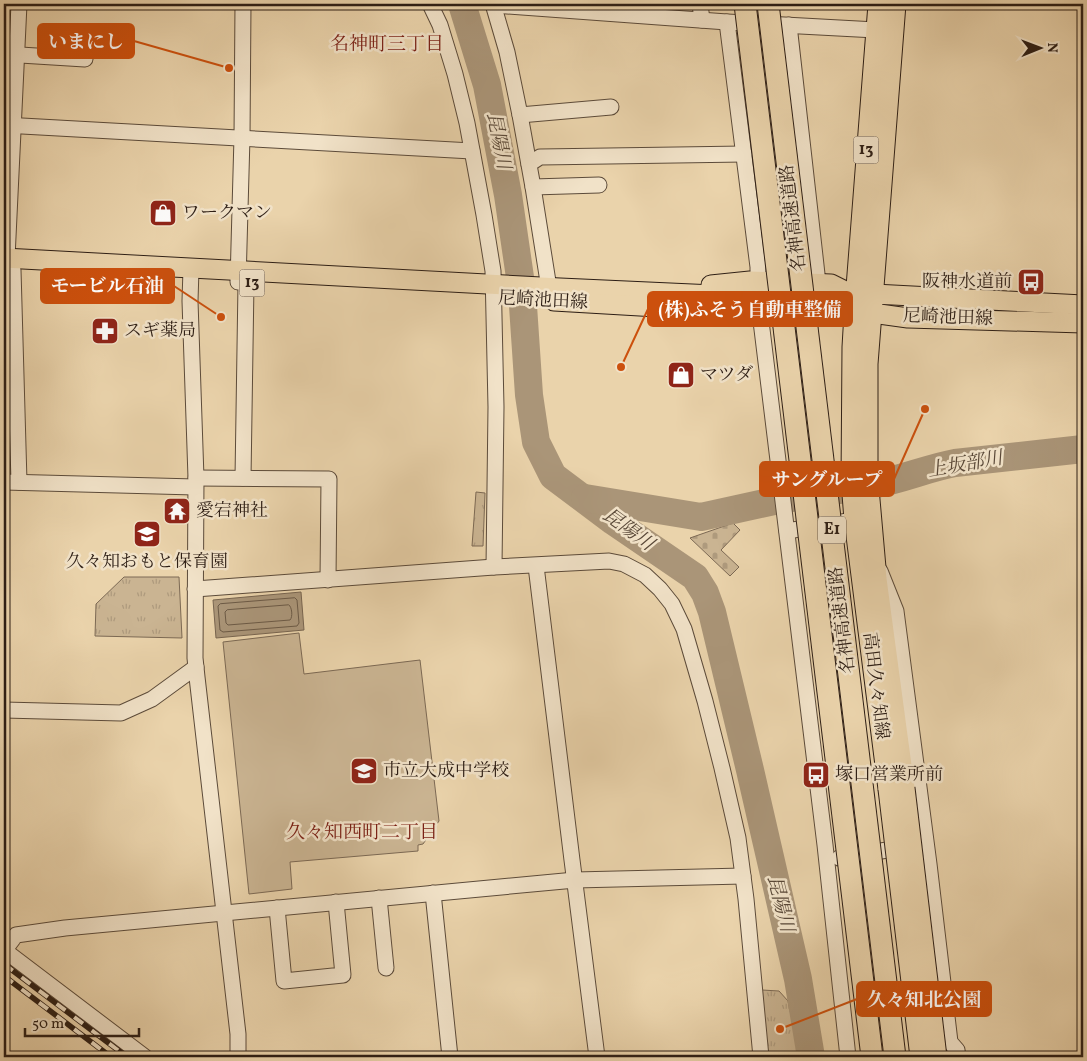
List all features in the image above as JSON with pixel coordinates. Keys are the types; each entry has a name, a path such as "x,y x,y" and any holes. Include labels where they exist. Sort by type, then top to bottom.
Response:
{"highway":[{"name":"名神高速道路","path":"745,4 872,1057"},
{"name":"名神高速道路","path":"768,4 895,1057"}],"main road":[{"name":"13","path":"864,304 878,4"},
{"name":"13","path":"864,304 896,4"},
{"name":"尼崎池田線","path":"7,264 241,279 546,294 760,313 864,304 1083,305"},
{"name":"尼崎池田線","path":"643,292 758,282 818,283 831,284 864,304"},
{"name":"尼崎池田線","path":"546,294 643,292 824,300 864,304 908,318 1083,322"},
{"name":"高田久々知線","path":"864,304 868,364 860,488 854,520 937,1057"},
{"name":"高田久々知線","path":"860,488 874,558 920,1057"}],"street":[{"path":"19,4 10,54 8,125 7,264 11,482 196,483 243,478 329,479 328,580"},
{"path":"243,4 241,279 243,478"},
{"path":"430,4 440,25 455,74 472,151 497,291 494,568"},
{"path":"546,294 546,272 529,164 507,52 493,4 581,7 727,22 876,30"},
{"path":"700,4 702,20"},
{"path":"727,22 758,266 758,282"},
{"path":"789,25 818,283"},
{"path":"10,54 85,59"},
{"path":"520,116 610,108"},
{"path":"8,125 472,151"},
{"path":"529,164 540,157 744,154"},
{"path":"533,186 599,185"},
{"path":"190,275 196,483 196,668 238,1034 238,1057"},
{"path":"760,313 848,1057"},
{"path":"787,531 854,520"},
{"path":"874,558 896,611 950,1042 957,1050 958,1057"},
{"path":"196,589 609,561 624,564 645,575 672,604 684,629 722,768 738,838 756,991 761,1057"},
{"path":"536,566 597,1057"},
{"path":"4,710 121,713 152,699 196,668"},
{"path":"826,860 926,843"},
{"path":"145,1057 4,951 16,934 575,880 743,876"},
{"path":"433,893 450,1057"},
{"path":"379,898 386,968"},
{"path":"277,908 284,981 343,975 336,902"}],"green space":[{"path":"476,492 485,493 483,546 472,546"},
{"path":"733,523 740,530 721,550 739,567 730,576 690,538"},
{"path":"124,577 179,577 182,638 95,636 96,604"},
{"path":"299,633 304,674 420,660 439,821 423,844 418,845 418,851 290,862 292,889 249,894 223,642"},
{"path":"762,990 779,991 788,1001 800,1057 768,1057"}],"water":[{"path":"301,592 304,630 216,638 213,600"}],"waterway":[{"name":"昆陽川","path":"462,4 487,85 508,195 522,291 529,395 536,442 553,476 613,521 695,577 705,593 712,612 798,979 811,1057"},
{"name":"上坂部川","path":"585,498 701,517 774,501 886,482 955,463 1083,449"}],"railway":[{"path":"4,964 127,1057"},
{"path":"4,976 111,1057"}],"place":[{"name":"いまにし","path":"229,68"},
{"name":"ワークマン","path":"163,213"},
{"name":"阪神水道前","path":"1031,282"},
{"name":"モービル石油","path":"221,317"},
{"name":"スギ薬局","path":"105,331"},
{"name":"(株)ふそう自動車整備","path":"621,367"},
{"name":"マツダ","path":"681,375"},
{"name":"サングループ","path":"925,409"},
{"name":"愛宕神社","path":"177,511"},
{"name":"久々知おもと保育園","path":"147,534"},
{"name":"市立大成中学校","path":"364,771"},
{"name":"塚口営業所前","path":"816,775"},
{"name":"久々知北公園","path":"780,1029"}],"district":[{"name":"名神町三丁目","path":"387,45"},
{"name":"久々知西町二丁目","path":"362,833"}]}
